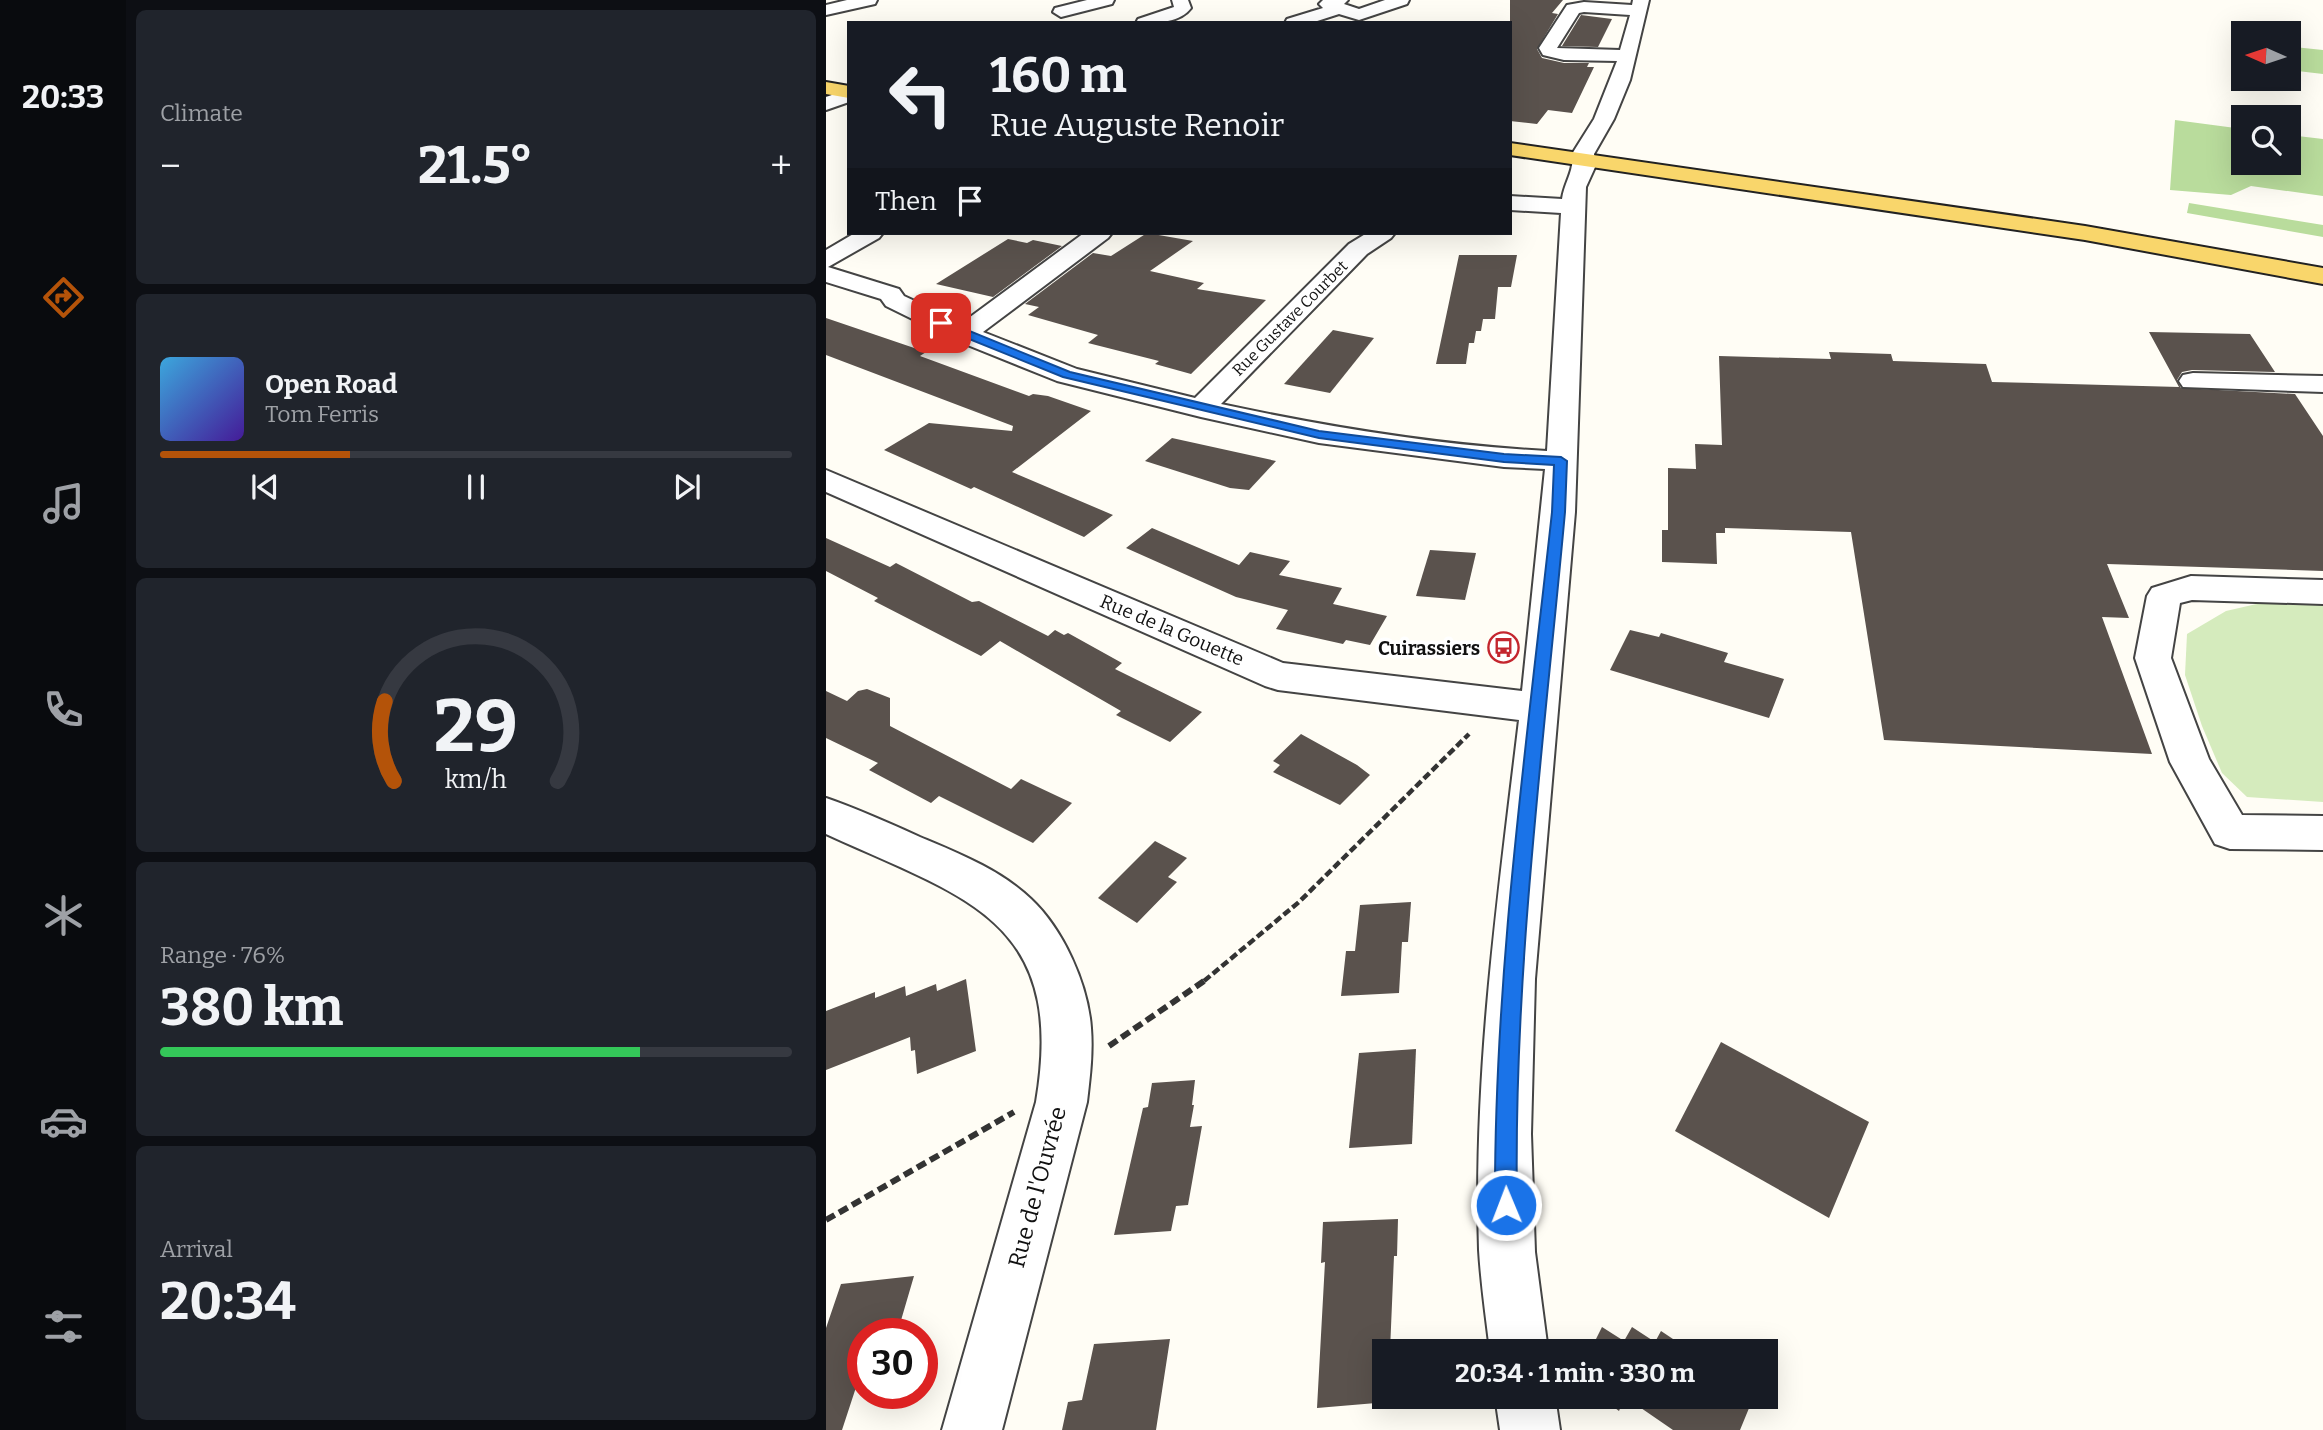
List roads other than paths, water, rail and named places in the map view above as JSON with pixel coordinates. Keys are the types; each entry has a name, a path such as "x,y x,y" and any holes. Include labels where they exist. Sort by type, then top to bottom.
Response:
{"main road":[{"path":"826,89 847,94"},
{"path":"1512,149 2085,233 2323,276"}],"street":[{"path":"826,10 869,0"},
{"path":"1061,12 1106,0"},
{"path":"1150,21 1180,11 1183,8 1180,0"},
{"path":"1298,21 1340,4 1359,15 1386,2"},
{"path":"1518,1339 1507,1252 1505,1134 1511,979 1559,512 1573,207 1575,187 1585,165 1583,154 1606,115 1628,56 1640,5 1576,8 1566,16 1548,48 1549,51 1564,55 1628,56"},
{"path":"826,104 847,95"},
{"path":"1512,203 1573,207"},
{"path":"826,260 868,235"},
{"path":"964,334 1097,235"},
{"name":"Rue Gustave Courbet","path":"1201,408 1358,249 1380,235"},
{"path":"826,274 890,293 895,301 964,334 1067,375 1319,435 1504,458 1561,461"},
{"path":"2193,381 2323,384"},
{"name":"Rue de la Gouette","path":"826,480 1278,677 1538,707"},
{"path":"2323,592 2190,588 2164,596 2153,658 2190,762 2230,832 2323,833"},
{"name":"Rue de l'Ouvrée","path":"826,815 950,872 984,890 1015,913 1042,949 1057,984 1067,1026 1063,1084 1054,1136 991,1354 972,1430"},
{"path":"1527,1409 1530,1430"}],"place":[{"name":"Cuirassiers","path":"1503,648"}]}
